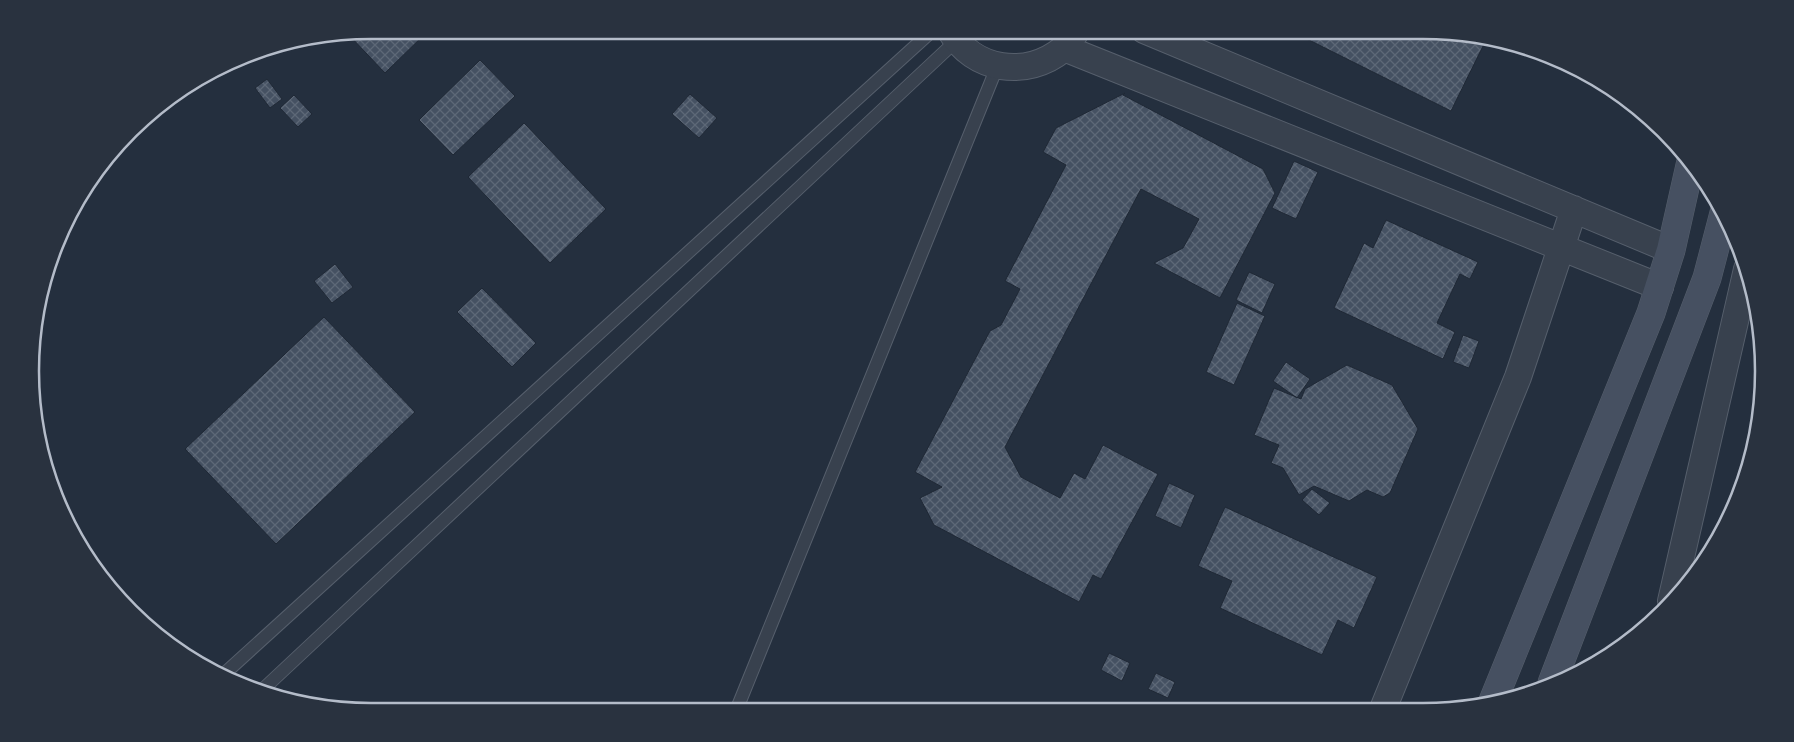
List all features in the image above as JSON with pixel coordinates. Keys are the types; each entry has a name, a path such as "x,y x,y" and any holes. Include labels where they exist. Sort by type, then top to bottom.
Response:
{"main road":[{"path":"1495,695 1651,313 1672,250 1689,171"},
{"path":"1555,676 1708,278 1721,224"}],"street":[{"path":"952,39 974,57 997,67 1021,68 1044,61 1070,39 1560,248 1660,287"},
{"path":"1166,39 1672,250"},
{"path":"1385,703 1518,376 1574,209"},
{"path":"1674,589 1744,284"}],"lane":[{"path":"228,671 940,39"},
{"path":"266,687 941,39"},
{"path":"739,703 997,67"}],"building":[{"path":"353,39 420,39 385,73"},
{"path":"1307,39 1445,39 1484,44 1451,111"},
{"path":"480,60 515,96 453,155 419,120"},
{"path":"267,79 282,99 270,108 255,88"},
{"path":"1125,93 1123,95 1263,169 1275,193 1220,298 1154,263 1183,248 1199,219 1141,189 1005,447 1021,477 1060,498 1074,473 1085,479 1103,445 1158,474 1101,579 1093,575 1079,602 934,525 920,498 942,487 915,472 990,331 1001,325 1020,289 1005,281 1066,165 1043,152 1056,128"},
{"path":"690,94 717,118 699,138 672,114"},
{"path":"294,95 312,114 298,127 280,108"},
{"path":"524,123 606,209 550,263 468,177"},
{"path":"1294,161 1318,172 1296,219 1272,208"},
{"path":"1386,220 1478,262 1470,279 1460,274 1437,323 1455,332 1443,359 1334,308 1364,243 1373,248"},
{"path":"335,264 353,287 332,303 314,281"},
{"path":"1249,272 1275,284 1262,313 1236,300"},
{"path":"482,288 536,343 512,367 457,312"},
{"path":"1237,303 1265,316 1234,385 1206,372"},
{"path":"324,317 415,412 276,544 185,449"},
{"path":"1463,335 1479,341 1469,368 1453,362"},
{"path":"1286,362 1310,379 1297,398 1273,381"},
{"path":"1347,365 1392,385 1418,429 1390,493 1383,497 1367,490 1349,501 1314,486 1299,495 1283,468 1271,463 1279,445 1254,435 1274,388 1301,399 1305,389"},
{"path":"1169,483 1195,495 1181,528 1155,516"},
{"path":"1312,489 1330,503 1319,515 1302,500"},
{"path":"1225,507 1377,577 1354,628 1338,620 1322,655 1220,608 1232,581 1198,566"},
{"path":"1109,653 1130,663 1122,681 1101,670"},
{"path":"1156,673 1175,682 1168,698 1148,689"}]}
